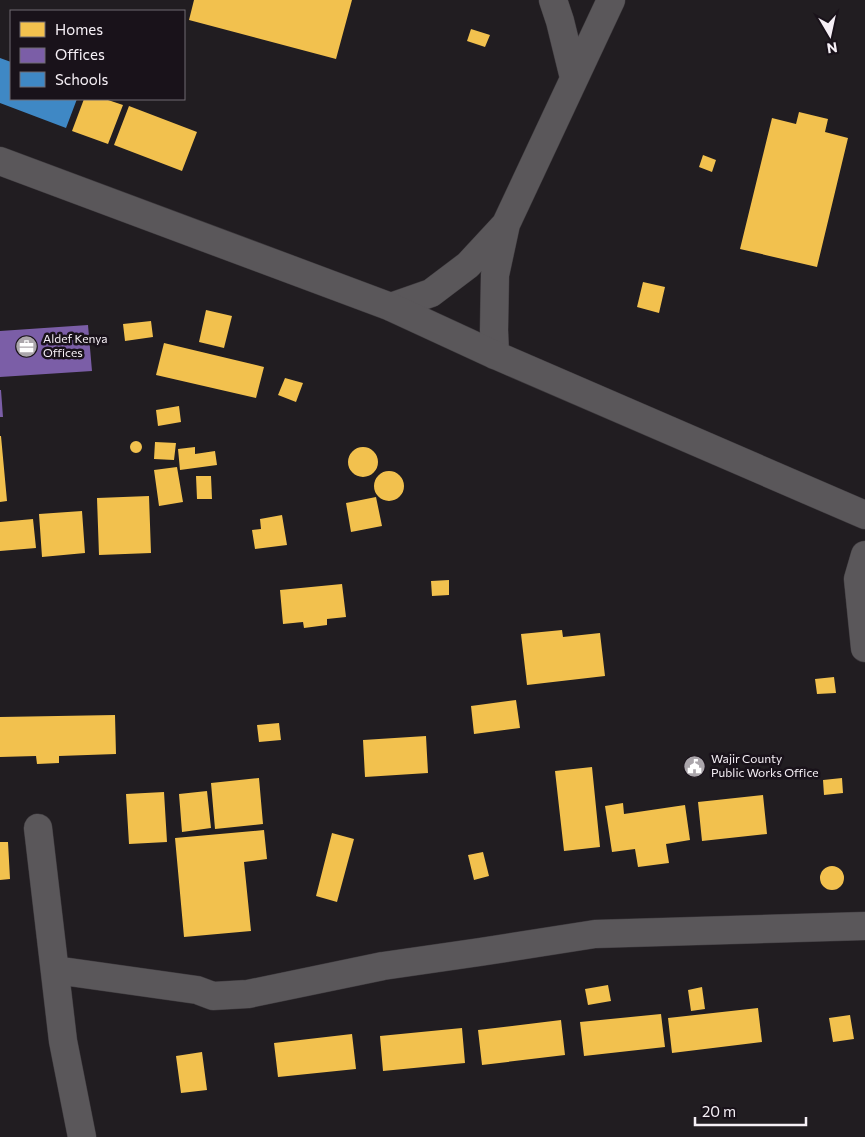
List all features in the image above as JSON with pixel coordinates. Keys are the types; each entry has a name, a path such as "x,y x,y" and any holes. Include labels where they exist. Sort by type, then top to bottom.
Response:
{"street":[{"path":"553,0 574,78"},
{"path":"495,355 495,275 506,224 611,0"},
{"path":"0,161 391,307 495,355 865,515"},
{"path":"391,307 431,293 468,265 506,224"},
{"path":"865,556 858,579 865,648"},
{"path":"38,828 63,1041 82,1137"},
{"path":"55,970 196,990 213,996 248,994 383,966 596,934 865,926"}],"building: Homes":[{"path":"194,0 352,0 336,59 189,20"},
{"path":"471,29 490,35 485,47 467,41"},
{"path":"84,100 108,100 123,105 108,144 72,131"},
{"path":"129,106 197,132 182,171 114,145"},
{"path":"799,112 828,119 825,132 848,138 817,267 740,249 772,118 796,124"},
{"path":"703,155 716,160 712,172 699,167"},
{"path":"643,282 665,287 659,313 637,307"},
{"path":"206,310 232,316 224,348 199,342"},
{"path":"151,321 153,337 125,341 123,324"},
{"path":"164,343 264,367 256,398 156,375"},
{"path":"285,378 303,383 296,402 278,395"},
{"path":"179,406 181,422 158,426 156,410"},
{"path":"0,436 7,501 0,502"},
{"path":"138,441 141,442 141,452 134,453 131,452 130,445 131,442"},
{"path":"155,442 176,443 174,460 154,459"},
{"path":"195,447 195,454 215,451 217,465 180,470 178,449"},
{"path":"363,447 374,451 378,462 374,473 363,477 352,473 348,462 352,451"},
{"path":"177,467 183,502 159,506 154,470"},
{"path":"389,471 400,475 404,486 400,497 389,501 378,497 374,486 378,475"},
{"path":"196,476 211,476 212,499 197,499"},
{"path":"149,496 151,553 99,555 97,498"},
{"path":"376,497 382,526 351,532 346,503"},
{"path":"82,511 85,553 42,557 39,514"},
{"path":"282,515 287,545 255,549 252,530 261,529 260,519"},
{"path":"33,519 36,548 0,551 0,522"},
{"path":"449,580 449,595 432,596 431,581"},
{"path":"342,584 346,617 327,619 327,625 304,628 303,622 283,624 280,590"},
{"path":"562,630 563,637 600,633 605,676 527,685 521,634"},
{"path":"834,677 836,693 817,694 815,679"},
{"path":"516,700 520,728 474,734 471,706"},
{"path":"115,715 116,754 59,756 59,763 37,764 36,756 0,757 0,717"},
{"path":"279,723 281,740 259,742 257,725"},
{"path":"426,736 428,773 365,777 363,740"},
{"path":"592,767 600,847 564,851 555,771"},
{"path":"259,778 263,824 215,829 211,783"},
{"path":"842,778 843,793 824,795 823,780"},
{"path":"207,791 211,828 182,832 179,794"},
{"path":"164,792 167,842 129,844 126,794"},
{"path":"763,795 767,834 702,841 698,802"},
{"path":"623,803 624,814 685,805 690,840 666,844 669,863 638,867 635,849 612,852 605,806"},
{"path":"264,830 267,859 244,862 251,931 184,937 175,838"},
{"path":"332,833 354,839 337,902 316,896"},
{"path":"0,842 8,842 10,879 0,880"},
{"path":"483,852 489,876 474,880 468,855"},
{"path":"832,866 840,870 844,878 840,886 832,890 824,886 820,878 824,870"},
{"path":"608,985 611,1001 588,1005 585,989"},
{"path":"702,987 705,1009 691,1011 688,990"},
{"path":"758,1008 762,1042 672,1053 668,1018"},
{"path":"661,1014 665,1047 584,1056 580,1022"},
{"path":"850,1015 854,1039 833,1042 829,1018"},
{"path":"561,1020 565,1055 482,1065 478,1030"},
{"path":"462,1028 465,1063 383,1071 380,1036"},
{"path":"352,1034 356,1069 278,1077 274,1043"},
{"path":"202,1052 207,1090 181,1093 176,1056"}],"building: Offices":[{"path":"88,325 92,371 0,377 0,331"},
{"path":"1,390 3,417 0,417"}],"building: Schools":[{"path":"0,58 10,62 10,100 77,100 66,128 0,103"}],"place":[{"name":"Aldef Kenya Offices","path":"27,346"},
{"name":"Wajir County Public Works Office","path":"695,766"}]}
